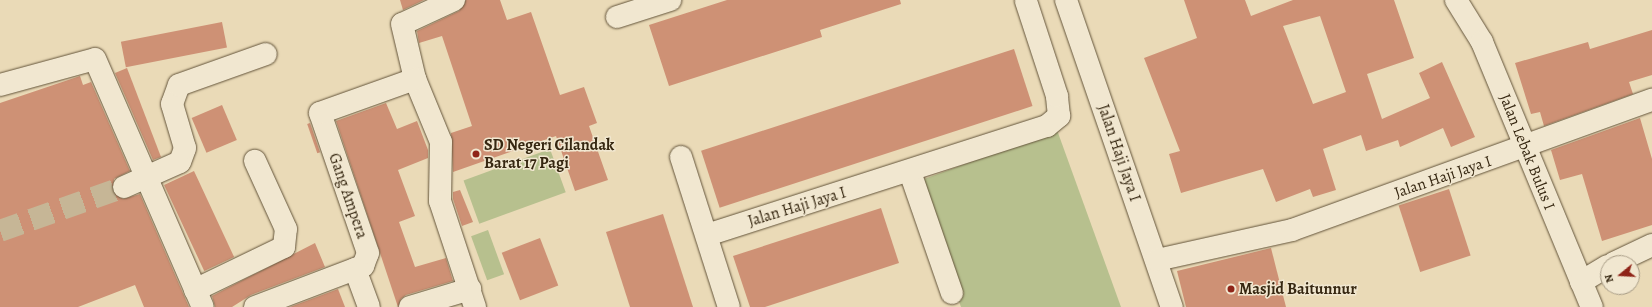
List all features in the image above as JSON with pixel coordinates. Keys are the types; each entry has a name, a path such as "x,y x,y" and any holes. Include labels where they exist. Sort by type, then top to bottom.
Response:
{"street":[{"path":"410,307 472,298 440,200 441,142 415,79 402,24 454,0"},
{"path":"617,17 670,0"},
{"name":"Jalan Haji Jaya I","path":"707,235 910,172 1047,126 1059,116 1057,96 1026,0"},
{"name":"Jalan Haji Jaya I","path":"1066,0 1172,307"},
{"name":"Jalan Lebak Bulus I","path":"1456,0 1482,42 1592,307"},
{"path":"124,187 180,162 185,148 172,104 179,86 266,54"},
{"path":"0,85 95,59 199,298 284,247 286,229 255,161"},
{"name":"Gang Ampera","path":"255,307 363,266 368,253 320,112 415,79"},
{"name":"Jalan Haji Jaya I","path":"1156,260 1292,230 1526,148 1652,100"},
{"path":"681,157 729,307"},
{"path":"910,172 952,292"},
{"path":"1631,255 1652,245"},
{"path":"355,269 369,307"},
{"path":"1581,282 1600,271"}],"green space":[{"path":"1057,130 1121,307 961,307 916,182"},
{"path":"550,149 566,192 479,224 464,180"},
{"path":"488,230 504,274 487,280 471,236"}],"building":[{"path":"400,0 424,0 403,10"},
{"path":"466,0 500,0 507,20 531,12 560,95 584,87 597,123 589,126 608,180 575,191 556,136 453,172 451,133 472,126 442,36 419,43 417,31 459,11"},
{"path":"727,0 900,0 901,4 820,30 822,37 669,86 649,25"},
{"path":"1184,0 1245,0 1251,16 1293,0 1394,0 1414,58 1367,74 1382,119 1430,98 1419,73 1442,62 1475,137 1451,147 1443,128 1400,147 1398,140 1366,151 1361,135 1323,149 1336,190 1313,197 1310,189 1276,202 1263,169 1181,193 1169,154 1180,151 1144,58 1197,38","holes":["1320,16 1346,92 1313,104 1283,26"]},
{"path":"222,22 227,48 126,67 121,42"},
{"path":"1652,30 1652,75 1629,82 1633,94 1544,126 1540,112 1531,114 1515,63 1588,42 1590,49"},
{"path":"1014,49 1033,106 720,208 701,151"},
{"path":"127,68 161,157 153,160 115,73"},
{"path":"80,76 83,85 91,82 130,171 114,179 113,192 123,199 140,194 189,307 144,307 135,285 78,307 0,307 0,103"},
{"path":"386,103 397,129 417,121 428,150 428,158 398,170 415,216 399,222 415,267 446,258 453,281 406,295 401,299 398,307 336,121"},
{"path":"222,105 237,140 206,153 192,118"},
{"path":"1640,118 1652,159 1652,225 1602,241 1582,174 1560,180 1551,150"},
{"path":"310,123 320,152 317,153 307,124"},
{"path":"194,171 234,257 204,271 164,185"},
{"path":"1449,189 1471,256 1420,272 1399,205"},
{"path":"460,190 473,222 462,226 453,199 453,192"},
{"path":"881,208 899,263 765,307 750,307 733,256"},
{"path":"663,214 693,307 630,307 606,232"},
{"path":"540,238 558,286 520,300 502,253"},
{"path":"315,243 325,267 251,295 232,307 215,307 212,296"},
{"name":"Masjid Baitunnur","path":"1271,248 1286,307 1186,307 1177,271"},
{"path":"338,289 345,307 290,307"}],"tunnel":[{"path":"0,231 124,187"}],"place":[{"name":"SD Negeri Cilandak Barat 17 Pagi","path":"476,154"},
{"name":"Masjid Baitunnur","path":"1231,289"}]}
